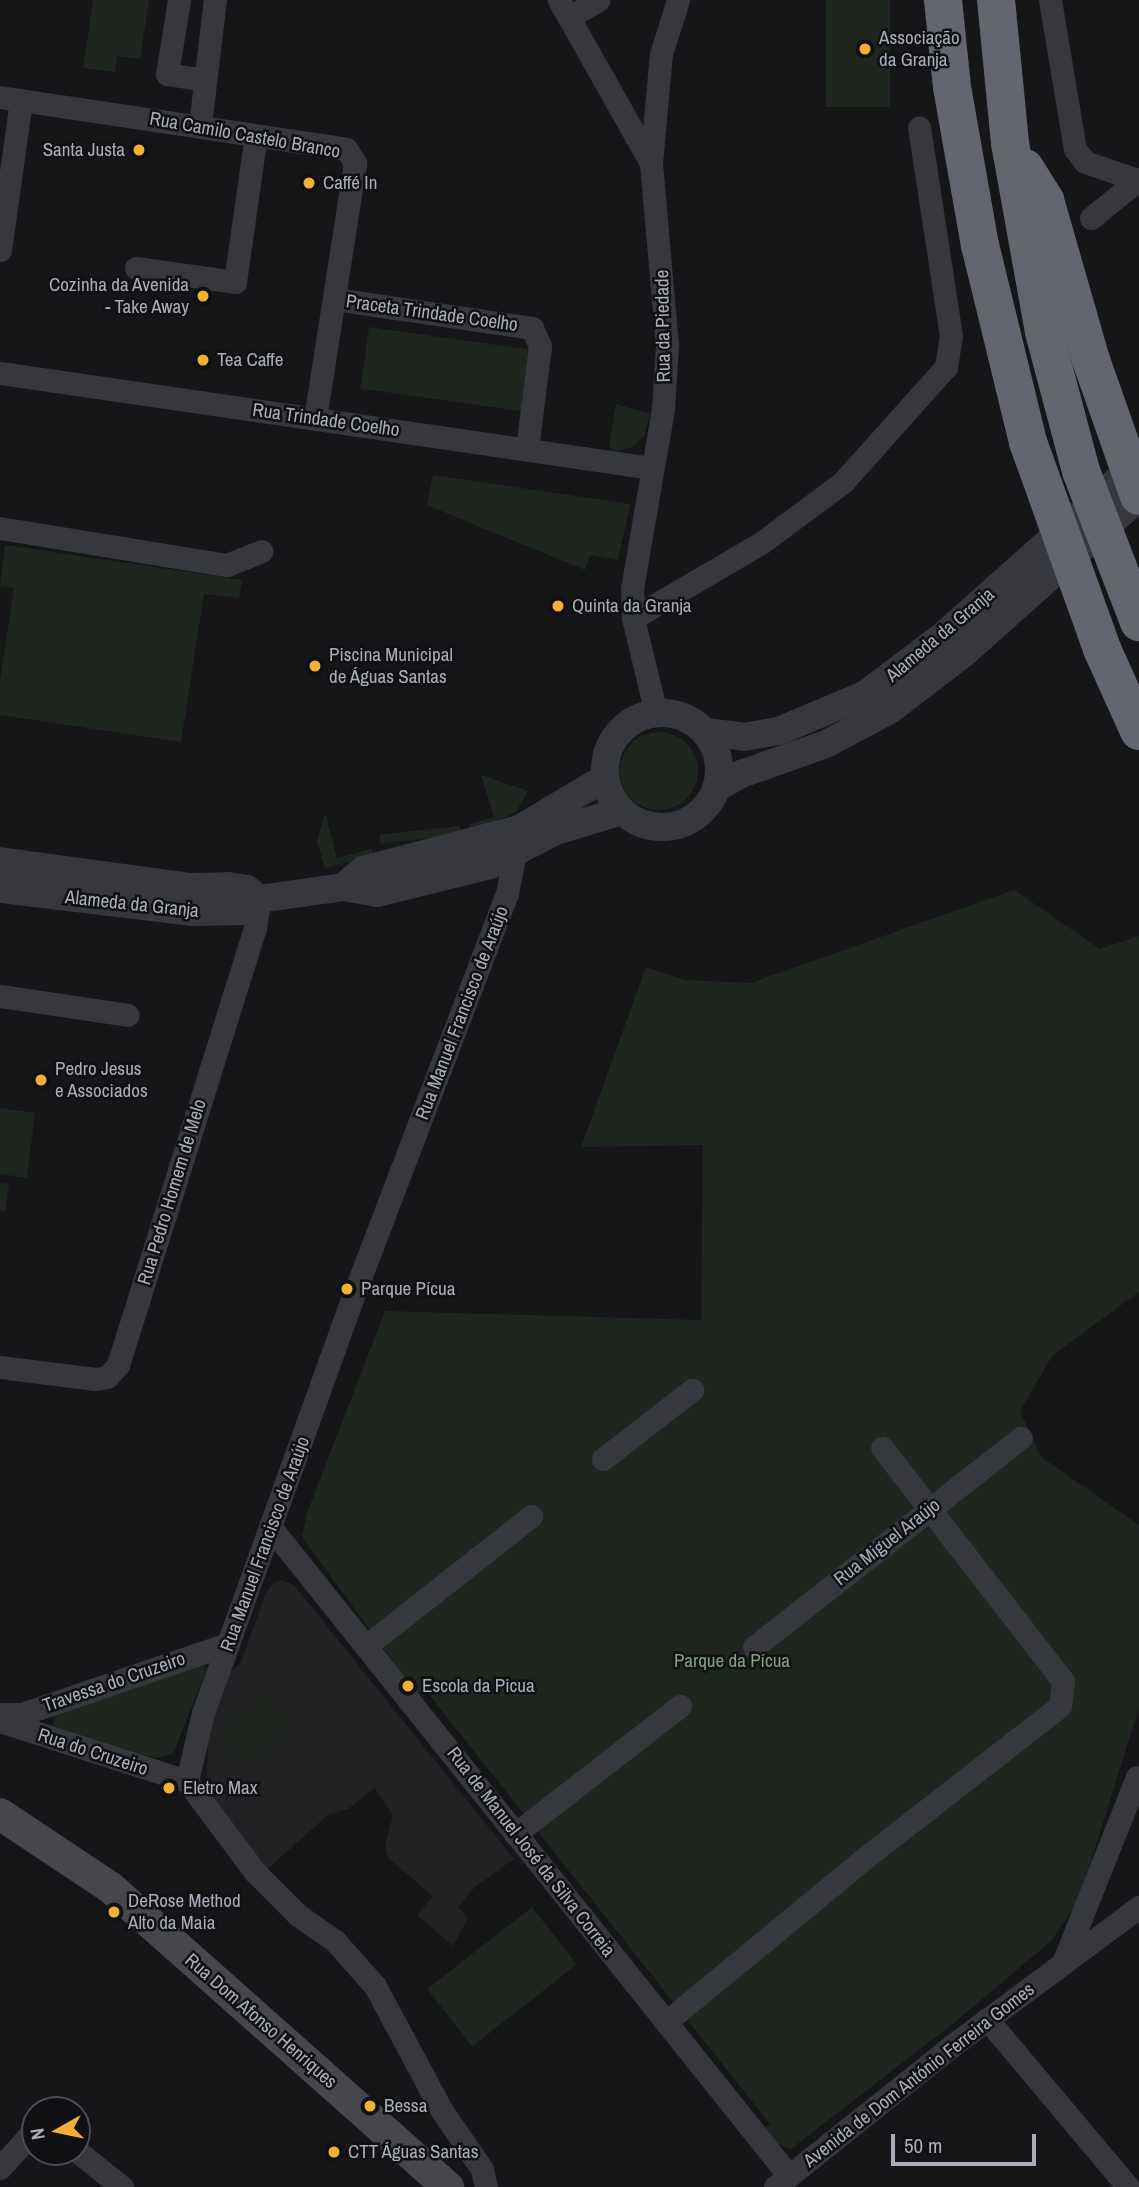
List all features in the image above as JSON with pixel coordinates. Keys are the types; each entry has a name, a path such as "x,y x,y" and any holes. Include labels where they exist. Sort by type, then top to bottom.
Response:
{"highway":[{"path":"943,0 952,87 980,245 1028,442 1102,649 1139,731"},
{"path":"996,0 1010,143 1056,381 1082,471 1139,622"},
{"path":"1010,143 1045,200 1091,360 1139,496"}],"main road":[{"name":"Rua Dom Afonso Henriques","path":"0,1814 111,1888 448,2187"}],"street":[{"path":"179,0 167,74 205,80"},
{"path":"200,125 215,0"},
{"path":"564,9 598,0"},
{"path":"651,163 661,54 678,0"},
{"path":"1050,0 1075,149 1085,162 1138,180"},
{"name":"Rua da Piedade","path":"564,9 651,163 667,345 663,409 632,588 633,618 656,713"},
{"path":"0,250 10,99"},
{"name":"Rua Camilo Castelo Branco","path":"10,99 200,125 346,149 355,163 315,417"},
{"path":"633,618 761,543 843,482 946,367 951,336 919,127"},
{"path":"136,268 235,282 256,135"},
{"path":"1091,218 1138,180"},
{"name":"Praceta Trindade Coelho","path":"334,299 532,328 540,346 527,449"},
{"name":"Rua Trindade Coelho","path":"0,373 652,468"},
{"name":"Alameda da Granja","path":"517,842 621,811 656,828 675,827 693,819 717,788 741,774 860,728 1139,461"},
{"name":"Alameda da Granja","path":"656,713 691,720 706,732 744,737 779,731 904,684 1139,496"},
{"path":"0,528 227,565 261,551"},
{"path":"621,811 604,778 611,742 638,717 656,713"},
{"path":"706,732 718,759 717,788"},
{"name":"Alameda da Granja","path":"0,889 227,914 246,911 260,899 343,887 377,893 490,865 604,778"},
{"name":"Rua Manuel Francisco de Araújo","path":"187,1782 203,1713 272,1529 349,1307 507,894 517,842"},
{"name":"Alameda da Granja","path":"0,861 189,887 228,886 247,889 260,899"},
{"name":"Rua Pedro Homem de Melo","path":"0,1367 95,1379 107,1377 118,1365 255,929 260,899"},
{"path":"0,996 128,1015"},
{"path":"603,1459 692,1390"},
{"name":"Rua Miguel Araújo","path":"754,1647 1021,1438"},
{"path":"666,2022 861,1861 1059,1706 1063,1681 883,1448"},
{"path":"366,1646 531,1516"},
{"name":"Rua de Manuel José da Silva Correia","path":"272,1529 666,2022 782,2182"},
{"name":"Travessa do Cruzeiro","path":"0,1714 22,1714 228,1644"},
{"path":"515,1834 680,1706"},
{"name":"Rua do Cruzeiro","path":"0,1721 187,1782"},
{"path":"1063,1963 1138,1775"},
{"path":"187,1782 255,1872 298,1915 335,1941 375,1986 442,2111 482,2169 486,2187"},
{"name":"Avenida de Dom António Ferreira Gomes","path":"782,2182 987,2019 1139,1907"},
{"path":"987,2019 1128,2187"},
{"path":"0,2168 21,2145"},
{"path":"91,2162 122,2187"}],"shaded area":[{"path":"282,1580 294,1585 514,1859 475,1887 458,1907 468,1918 453,1946 417,1915 433,1896 388,1858 385,1845 393,1815 375,1788 348,1809 329,1814 264,1872 207,1788 208,1738 224,1677 240,1664 266,1593 272,1584"}],"green space":[{"path":"93,0 149,0 140,59 117,56 115,72 83,68"},
{"name":"Associação da Granja","path":"826,0 890,0 890,107 826,107"},
{"path":"369,327 531,350 523,411 360,388"},
{"path":"616,404 650,414 644,436 631,448 614,451 609,448"},
{"path":"433,475 630,504 618,560 590,555 585,570 427,505"},
{"path":"5,545 242,580 239,598 204,594 181,742 0,715 0,680 14,588 0,586"},
{"path":"659,732 674,735 687,743 695,756 698,771 695,786 687,799 674,807 659,810 644,807 631,799 623,786 620,771 623,756 631,743 644,735"},
{"path":"481,775 528,791 516,812 473,832 470,824 494,817"},
{"path":"325,813 337,858 372,849 374,856 325,868 317,841"},
{"path":"460,826 461,835 380,843 379,834"},
{"name":"Parque da Pícua","path":"1014,890 1100,949 1139,936 1139,1292 1052,1356 1020,1411 1041,1457 1139,1525 1139,1707 1079,1900 1051,1941 955,2022 791,2149 778,2144 764,2129 770,2124 427,1692 419,1697 302,1537 307,1513 385,1311 701,1320 703,1145 581,1147 646,967 685,980 751,983"},
{"path":"0,1108 35,1113 27,1178 0,1174"},
{"path":"0,1183 9,1184 5,1212 0,1211"},
{"path":"200,1663 207,1668 173,1754 157,1758 50,1733 57,1712"},
{"path":"267,1695 292,1727 243,1766 217,1734"},
{"path":"532,1907 577,1965 472,2046 427,1989"}],"place":[{"name":"Associação da Granja","path":"865,49"},
{"name":"Santa Justa","path":"139,150"},
{"name":"Caffé In","path":"309,183"},
{"name":"Cozinha da Avenida - Take Away","path":"203,296"},
{"name":"Tea Caffe","path":"203,360"},
{"name":"Quinta da Granja","path":"558,606"},
{"name":"Piscina Municipal de Águas Santas","path":"315,666"},
{"name":"Pedro Jesus e Associados","path":"41,1080"},
{"name":"Parque Pícua","path":"347,1289"},
{"name":"Escola da Picua","path":"408,1686"},
{"name":"Eletro Max","path":"169,1788"},
{"name":"DeRose Method Alto da Maia","path":"114,1912"},
{"name":"Bessa","path":"370,2106"},
{"name":"CTT Águas Santas","path":"334,2152"}]}
